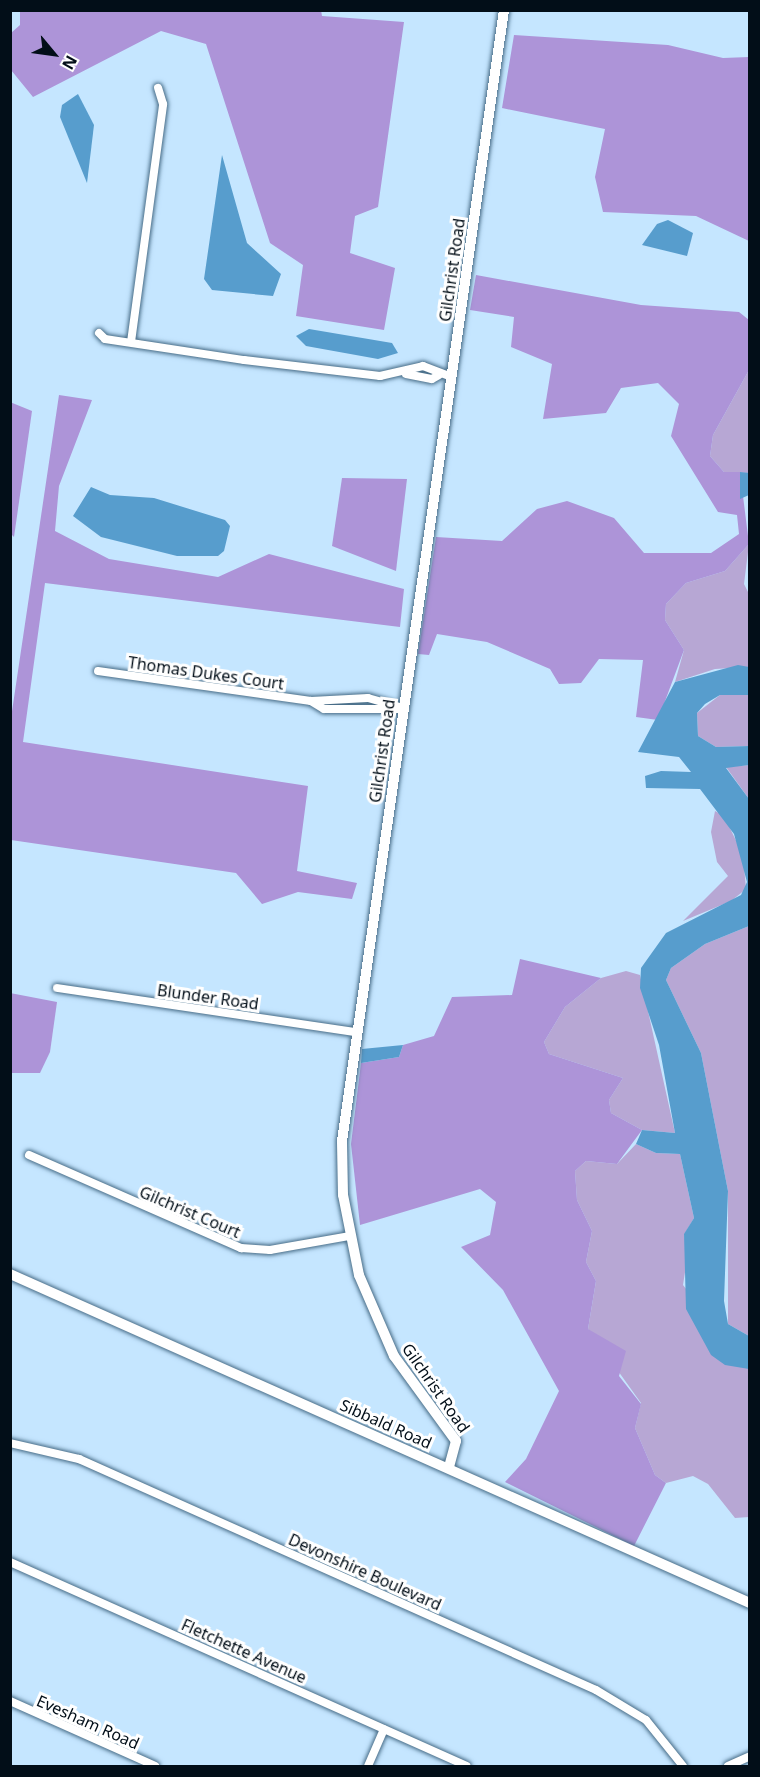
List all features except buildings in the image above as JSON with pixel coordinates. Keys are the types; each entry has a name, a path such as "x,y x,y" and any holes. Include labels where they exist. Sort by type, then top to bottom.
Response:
{"street":[{"name":"Gilchrist Road","path":"449,1467 456,1441 394,1356 368,1301 349,1236 342,1142 504,10"},
{"path":"131,342 164,104 158,88"},
{"path":"99,333 131,342 244,360 406,374 432,379 439,375"},
{"path":"406,374 423,366 439,375 451,377"},
{"name":"Thomas Dukes Court","path":"98,671 310,701 368,698 403,708"},
{"name":"Thomas Dukes Court","path":"310,701 324,709 403,708"},
{"name":"Blunder Road","path":"57,988 356,1032"},
{"name":"Gilchrist Court","path":"29,1155 241,1248 270,1250 349,1236"},
{"name":"Sibbald Road","path":"10,1274 449,1467 750,1603"},
{"name":"Devonshire Boulevard","path":"10,1443 79,1459 596,1690 646,1720 683,1767"},
{"name":"Fletchette Avenue","path":"10,1562 467,1767"},
{"name":"Evesham Road","path":"10,1701 155,1767"},
{"path":"368,1767 384,1729"},
{"path":"728,1767 750,1756"}],"shaded area":[{"path":"20,10 321,10 322,16 404,22 378,207 355,216 350,253 395,268 384,330 296,316 303,265 270,243 206,44 161,31 33,97 11,70 11,33 20,25"},
{"path":"514,35 668,45 723,58 749,57 749,241 696,216 603,212 595,177 605,129 502,108"},
{"path":"476,275 641,305 739,312 749,320 749,370 713,435 710,456 724,472 740,472 749,544 725,571 686,583 666,604 665,620 684,650 658,720 636,717 643,660 599,659 581,683 559,684 550,669 487,642 437,634 429,655 418,654 436,537 502,541 537,509 567,501 614,518 644,553 711,553 739,534 737,515 718,512 671,436 679,404 658,383 621,388 606,413 543,419 552,364 511,347 514,317 470,310"},
{"path":"749,370 749,473 724,472 710,456 713,435"},
{"path":"59,395 92,400 59,486 55,531 109,559 218,577 269,554 404,589 400,627 45,583 23,742 308,786 297,871 357,883 352,899 298,892 262,904 236,873 11,840 11,718"},
{"path":"10,402 32,411 14,537 10,533"},
{"path":"342,478 407,479 396,571 332,546"},
{"path":"749,544 744,584 749,594 749,667 715,669 675,682 684,650 665,620 666,604 686,583 725,571"},
{"path":"720,695 749,695 749,746 716,747 698,736 697,713"},
{"path":"749,765 749,799 726,767"},
{"path":"715,811 724,816 743,855 746,889 731,901 683,921 728,876 717,862 711,832"},
{"path":"749,926 749,1336 728,1324 728,1191 701,1053 666,980 671,968 705,944"},
{"path":"520,959 601,978 565,1007 544,1042 549,1054 623,1078 609,1100 611,1113 642,1130 617,1164 586,1161 575,1171 577,1200 592,1231 586,1262 596,1281 588,1329 626,1351 619,1376 641,1404 635,1428 655,1475 666,1483 634,1546 505,1482 526,1459 559,1391 503,1290 461,1247 490,1235 496,1202 480,1189 360,1225 351,1144 361,1063 399,1057 403,1045 434,1036 452,997 512,995"},
{"path":"626,971 640,975 675,1133 642,1130 611,1113 609,1100 623,1078 549,1054 544,1042 565,1007 601,978"},
{"path":"10,993 57,1002 50,1052 40,1073 11,1073"},
{"path":"636,1144 656,1153 680,1154 694,1218 684,1235 688,1253 683,1285 749,1369 749,1517 735,1518 708,1484 693,1476 666,1483 655,1475 635,1428 641,1403 588,1329 596,1281 586,1262 592,1231 577,1200 575,1171 586,1161 617,1164"}],"water":[{"path":"78,94 94,125 87,183 60,117 62,105"},
{"path":"222,155 247,243 281,274 273,296 212,290 204,279"},
{"path":"668,220 693,233 687,256 642,245 657,224"},
{"path":"309,329 392,343 398,353 378,359 306,346 296,336"},
{"path":"740,472 750,473 749,495 740,499"},
{"path":"91,487 110,495 154,498 225,520 230,526 224,551 218,556 177,556 101,537 73,516"},
{"path":"738,665 749,667 749,695 720,695 705,704 697,713 698,736 716,747 749,746 749,765 726,768 749,799 749,926 705,944 671,968 666,980 701,1053 728,1191 724,1301 728,1324 749,1336 749,1369 725,1365 711,1355 686,1309 684,1234 694,1218 680,1154 656,1153 636,1144 642,1130 675,1133 659,1045 640,988 641,968 666,933 741,895 747,882 734,834 700,789 646,788 645,776 661,771 691,772 679,757 638,752 675,682"},
{"path":"403,1045 399,1057 361,1063 362,1049"}]}
